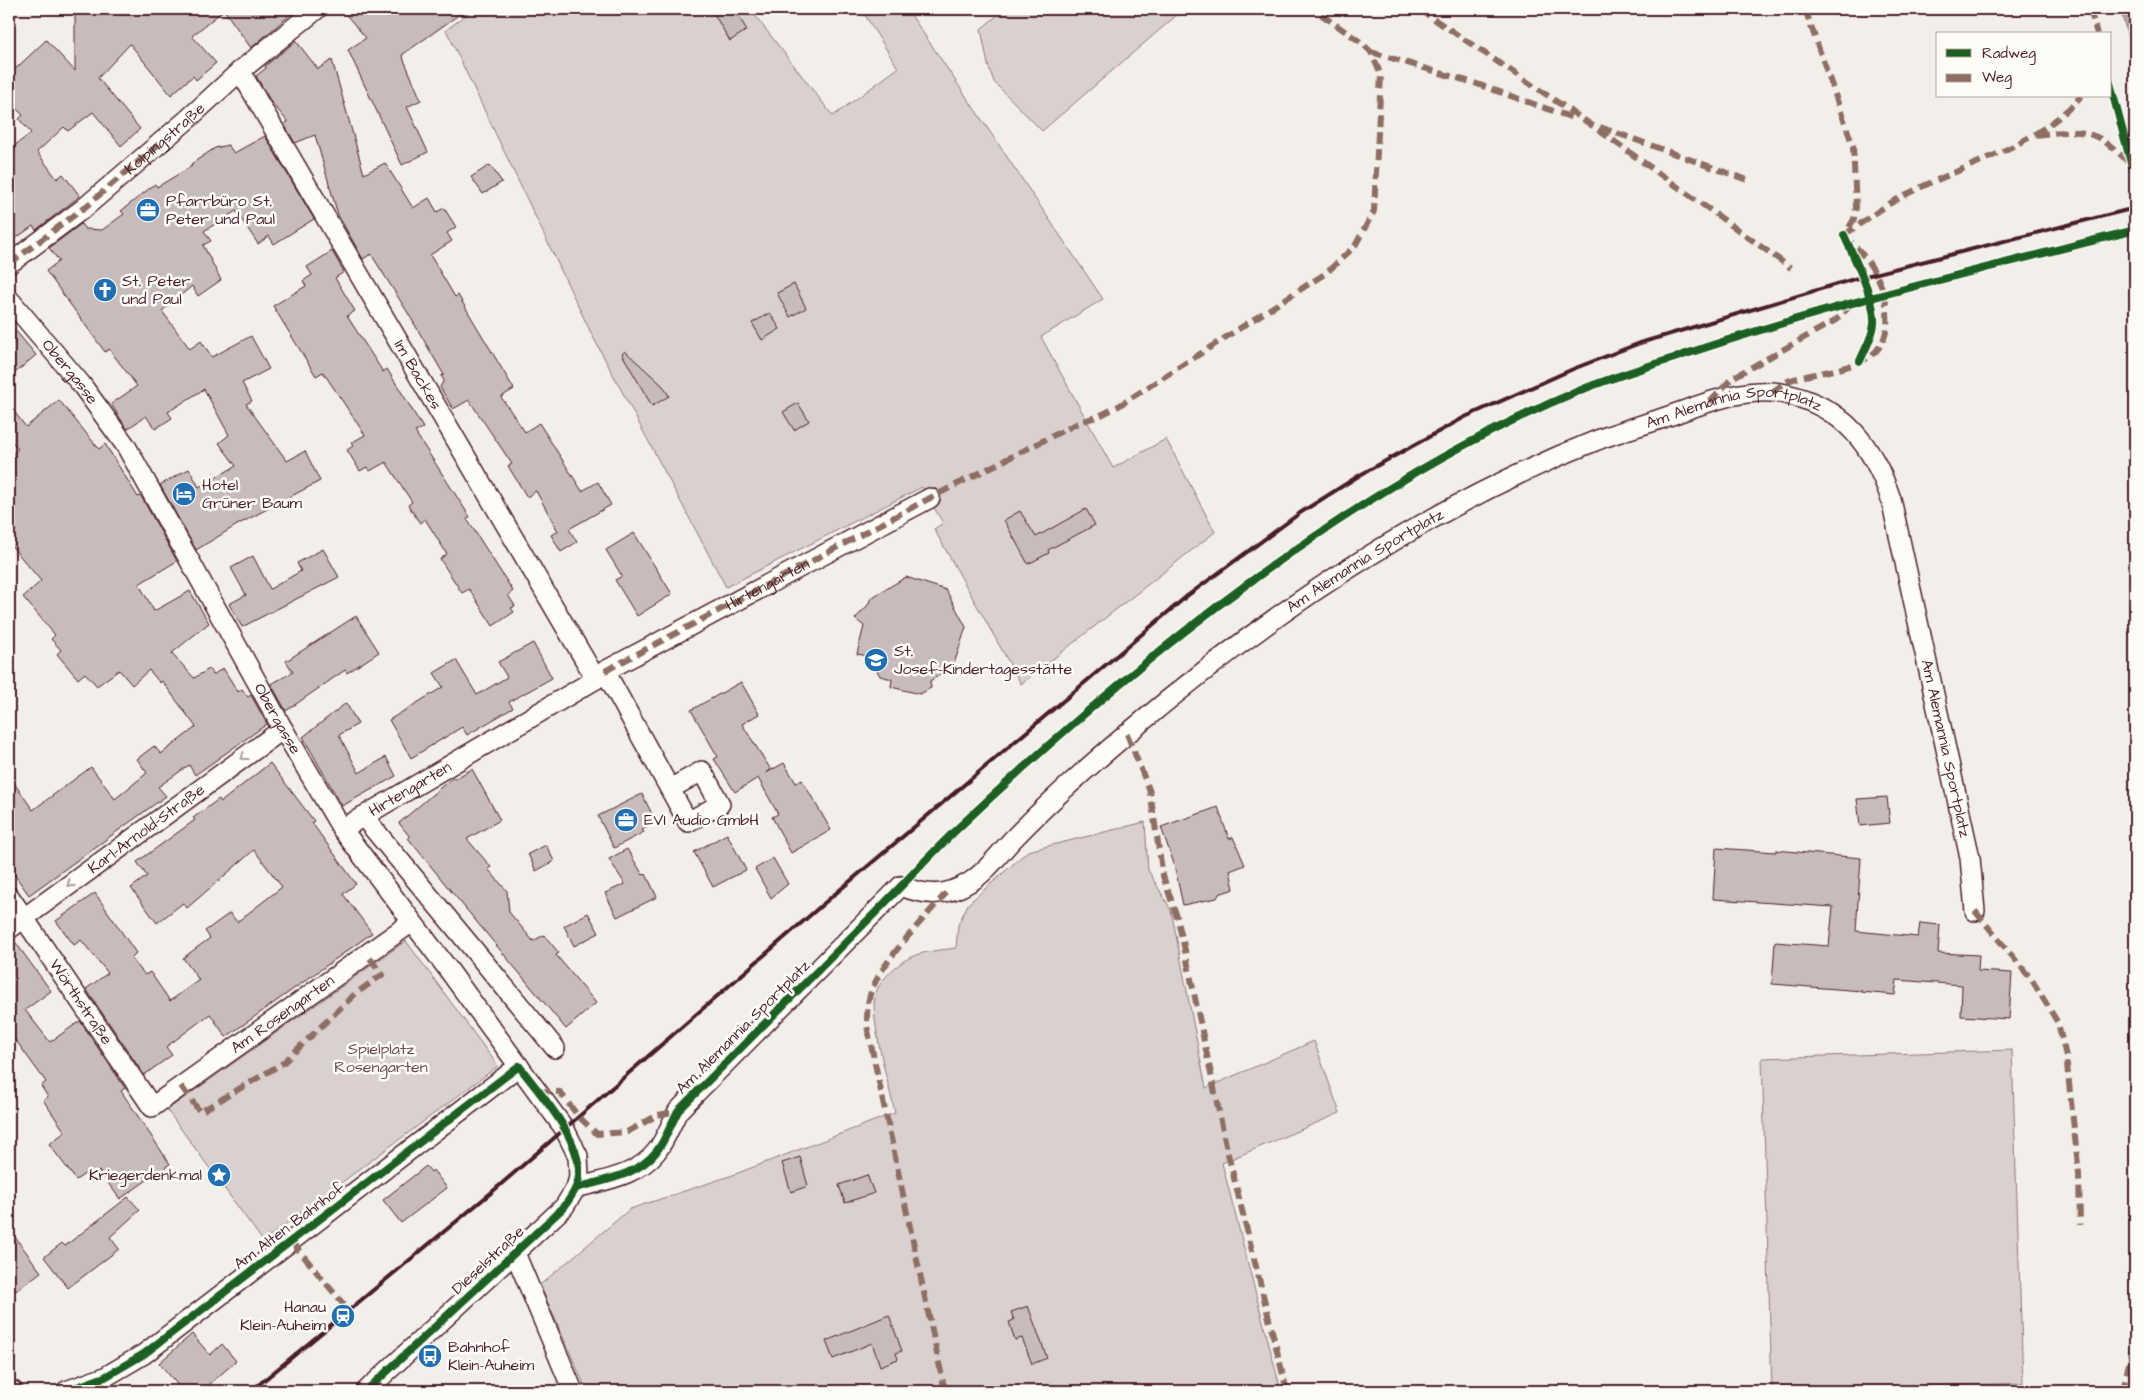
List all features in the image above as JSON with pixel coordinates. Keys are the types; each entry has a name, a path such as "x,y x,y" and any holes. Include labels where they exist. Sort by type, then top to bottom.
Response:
{"street":[{"name":"Kolpingstraße","path":"9,264 84,208 188,119 240,71 317,9"},
{"name":"Im Backes","path":"240,71 601,675"},
{"name":"Obergasse","path":"9,299 81,384 126,446 283,729 342,829 564,1128"},
{"name":"Am Alemannia Sportplatz","path":"576,1188 617,1177 637,1168 656,1152 678,1111 901,886 922,894 938,894 958,889 977,877 1015,836 1127,734 1258,630 1314,591 1372,552 1437,515 1525,472 1595,441 1710,402 1759,392 1787,394 1806,400 1828,411 1847,424 1861,438 1882,472 1892,499 1970,858 1976,911"},
{"name":"Hirtengarten","path":"342,829 601,675 930,498"},
{"path":"601,675 670,788"},
{"name":"Karl-Arnold-Straße","path":"9,929 283,729"},
{"path":"363,816 554,1048"},
{"name":"Wörthstraße","path":"9,896 152,1107"},
{"name":"Am Rosengarten","path":"152,1107 412,922"},
{"name":"Am Alten Bahnhof","path":"66,1391 105,1377 144,1354 519,1066"},
{"name":"Dieselstraße","path":"366,1391 564,1207 576,1188 579,1177 578,1156 564,1128"},
{"path":"515,1253 573,1391"}],"green space":[{"path":"474,9 750,9 833,116 898,68 861,9 907,9 1103,299 1041,337 1113,468 1166,439 1215,532 1021,684 934,529 943,523 922,487 726,587 592,335 446,30"},
{"path":"1005,9 1184,9 1042,131 994,82 988,65 981,29"},
{"path":"1145,822 1148,870 1171,910 1206,1088 1314,1041 1340,1113 1222,1163 1281,1391 587,1391 540,1285 630,1209 730,1176 895,1113 875,1021 875,996 884,979 895,968 911,957 927,952 956,948 958,925 968,904 1028,851"},
{"name":"Spielplatz Rosengarten","path":"406,941 498,1066 263,1241 167,1110"},
{"path":"2012,1050 2023,1383 1772,1391 1762,1058"}],"shaded area":[{"path":"2120,9 2135,9 2135,60"}],"building":[{"path":"75,9 297,9 251,48 224,10 192,36 216,63 196,80 193,76 171,95 130,44 98,78 140,129 121,146 93,112 68,131 64,127 37,152 57,179 63,174 80,196 36,230 33,226 9,243 9,150 31,133 19,119 23,115 9,102 9,75 46,40 75,71"},
{"path":"341,9 467,9 402,55 421,100 407,107 428,152 402,165 348,50 366,38"},
{"path":"711,9 734,9 747,30 730,41"},
{"path":"296,41 318,69 332,60 364,174 385,163 413,208 429,198 437,212 444,208 456,227 447,233 452,241 430,255 455,297 458,295 514,389 501,397 525,432 539,423 582,491 598,482 611,505 569,529 577,542 561,552 551,535 558,531 536,491 527,497 508,466 512,464 469,400 453,409 440,387 444,380 441,376 444,375 408,313 371,254 363,259 338,215 315,135 295,143 284,124 288,122 271,102 256,76 266,68 265,66"},
{"path":"265,136 314,219 274,244 269,236 258,244 236,211 204,231 211,241 203,245 221,280 198,296 192,286 162,311 190,349 201,341 212,357 251,336 269,369 242,383 252,401 246,404 287,461 305,451 320,481 237,525 196,550 160,485 189,469 199,487 236,466 219,443 229,435 204,389 168,412 172,418 155,429 146,416 127,429 111,404 137,386 109,349 105,352 46,271 59,261 49,248 81,224 85,229 102,230 124,214 121,211 155,184 157,187 192,166 191,164 215,148 228,145 234,153"},
{"path":"490,165 502,182 483,194 471,177"},
{"path":"332,251 344,272 335,278 355,311 347,316 383,372 387,369 405,398 423,428 415,432 470,517 467,519 513,591 508,595 515,606 511,608 514,612 493,626 469,589 462,593 440,559 447,554 425,519 420,523 408,505 412,502 386,462 370,471 367,467 360,471 347,450 353,446 351,443 365,435 323,372 316,376 273,306 306,286 303,281 312,275 307,267"},
{"path":"794,284 806,308 790,317 777,293"},
{"path":"770,313 780,329 762,340 752,323"},
{"path":"9,323 36,355 9,378"},
{"path":"625,351 663,386 669,396 652,406 622,354"},
{"path":"59,400 99,449 105,444 138,497 141,496 177,561 139,584 154,611 190,591 209,623 172,653 194,678 209,669 213,675 223,668 238,692 242,689 248,697 251,695 267,724 195,775 189,765 158,787 166,796 29,895 9,867 9,776 33,810 91,767 115,799 147,773 137,759 154,746 161,754 196,727 162,681 160,683 149,670 132,685 119,670 97,686 85,673 78,679 57,654 61,650 51,639 55,635 23,597 41,581 9,543 9,457 18,449 9,438 9,405 26,427"},
{"path":"798,403 809,421 794,430 783,412"},
{"path":"1086,509 1095,525 1048,550 1049,553 1028,564 1004,520 1020,511 1036,537"},
{"path":"634,533 672,594 637,616 615,580 622,576 606,550"},
{"path":"323,549 339,577 242,627 229,604 246,595 231,568 253,556 270,589 301,571 297,563"},
{"path":"906,577 946,590 966,627 953,667 930,681 931,688 920,694 891,687 892,679 880,676 869,656 857,654 864,626 855,619 868,605 871,598"},
{"path":"356,616 379,652 347,673 345,670 286,711 271,684 293,672 286,661"},
{"path":"533,643 552,678 509,702 513,708 467,735 462,727 411,758 389,720 443,687 434,673 456,660 477,695 507,677 498,662"},
{"path":"741,682 759,714 742,724 771,770 766,773 784,763 796,783 802,780 831,830 791,853 772,817 778,814 758,778 735,792 714,759 718,757 691,710"},
{"path":"346,703 358,724 339,735 359,773 386,757 396,776 342,806 303,737"},
{"path":"270,763 314,821 312,823 356,884 343,894 372,933 226,1037 210,1014 166,1047 172,1055 144,1075 86,989 108,973 81,940 74,945 56,921 95,893 136,953 131,958 145,975 150,972 170,1001 199,980 183,958 210,938 205,931 230,913 237,922 282,887 254,850 187,908 183,903 157,923 131,888 147,876 137,862 195,820 193,818 219,799 221,802"},
{"path":"472,769 500,820 467,839 491,867 488,869 507,891 509,912 533,941 544,935 559,953 556,955 596,1003 566,1029 446,885 408,838 410,837 399,823 453,777 454,779"},
{"path":"642,794 656,822 642,830 644,832 614,848 598,816"},
{"path":"1887,797 1890,823 1860,826 1857,799"},
{"path":"1218,807 1229,839 1233,837 1245,865 1230,871 1234,889 1219,894 1217,898 1183,905 1174,864 1161,827"},
{"path":"727,834 746,870 713,887 694,852"},
{"path":"546,845 554,861 536,871 528,854"},
{"path":"1716,848 1776,852 1776,850 1861,858 1856,931 1918,937 1920,923 1940,925 1938,953 1979,955 1978,971 2012,973 2009,1019 1961,1016 1962,985 1897,980 1895,995 1772,984 1775,942 1829,946 1833,907 1713,899"},
{"path":"627,849 643,875 646,874 657,897 617,917 605,893 625,884 609,859"},
{"path":"773,858 788,884 771,898 755,869"},
{"path":"588,913 599,933 574,946 564,926"},
{"path":"13,939 51,991 25,1010 50,1042 80,1021 125,1088 121,1091 170,1164 120,1199 99,1171 93,1176 89,1171 76,1180 49,1144 65,1132 43,1100 48,1097 41,1086 46,1082 9,1031 9,940"},
{"path":"800,1157 808,1186 791,1192 782,1163"},
{"path":"426,1166 431,1172 433,1170 447,1188 401,1223 383,1200"},
{"path":"867,1175 874,1193 845,1203 839,1185"},
{"path":"128,1197 140,1210 110,1237 119,1249 68,1288 44,1257 62,1243 65,1246"},
{"path":"9,1229 41,1272 9,1296"},
{"path":"1028,1306 1047,1358 1032,1364 1022,1338 1015,1340 1009,1322 1014,1320 1011,1312"},
{"path":"889,1315 902,1351 896,1353 898,1359 880,1366 872,1343 833,1359 826,1341"},
{"path":"192,1334 210,1355 222,1344 236,1361 202,1391 183,1391 159,1363"}],"railway":[{"path":"251,1391 492,1192 822,905 1187,596 1300,513 1360,475 1465,417 1573,369 1640,343 1854,279 2135,208"}],"marked path":[{"path":"605,671 930,498 1080,422 1099,416 1117,407 1326,273 1355,246 1374,211 1381,75 1371,52 1362,43 1313,9"},
{"path":"1419,9 1590,124 1791,268"},
{"path":"1805,9 1853,146 1856,207 1854,219 1847,231"},
{"path":"2090,9 2096,32"},
{"path":"1371,52 1477,84 1576,119"},
{"path":"1844,235 1897,199 2021,142 2063,114 2079,98"},
{"path":"1600,127 1750,181"},
{"path":"2036,135 2077,132 2097,137 2107,143 2129,163"},
{"path":"9,264 84,208 159,144"},
{"path":"1772,392 1791,380 1857,363 1870,356 1880,346 1886,332 1886,302 1880,283 1870,265 1851,242"},
{"path":"1710,402 1732,378 1836,320 1850,306"},
{"path":"1127,734 1150,792 1163,876 1183,941 1227,1150 1287,1391"},
{"path":"945,1391 867,1022 870,995 875,983 903,942 946,893"},
{"path":"1975,911 2032,980 2058,1023 2066,1056 2079,1174 2080,1225"},
{"path":"181,1086 200,1112 283,1063 355,994 382,975 367,954"},
{"path":"538,1091 560,1092 578,1116 597,1134 627,1132 658,1115 678,1111"},
{"path":"292,1242 344,1305"},
{"path":"2123,1391 2135,1334"}],"cycle path":[{"path":"2112,91 2135,178"},
{"path":"576,1188 630,1172 648,1160 662,1143 678,1111 933,852 1091,708 1186,630 1284,557 1394,486 1517,418 1618,376 1792,320 2135,230"},
{"path":"1844,235 1864,279 1874,314 1872,333 1860,361"},
{"path":"66,1391 105,1377 144,1354 519,1066 558,1118 574,1147 579,1176 575,1189 564,1207 366,1391"}],"place":[{"name":"Pfarrbüro St. Peter und Paul","path":"148,210"},
{"name":"St. Peter und Paul","path":"105,290"},
{"name":"Hotel Grüner Baum","path":"184,494"},
{"name":"St. Josef-Kindertagesstätte","path":"876,660"},
{"name":"EVI Audio GmbH","path":"626,820"},
{"name":"Kriegerdenkmal","path":"219,1175"},
{"name":"Hanau Klein-Auheim","path":"343,1316"},
{"name":"Bahnhof Klein-Auheim","path":"430,1356"}]}
